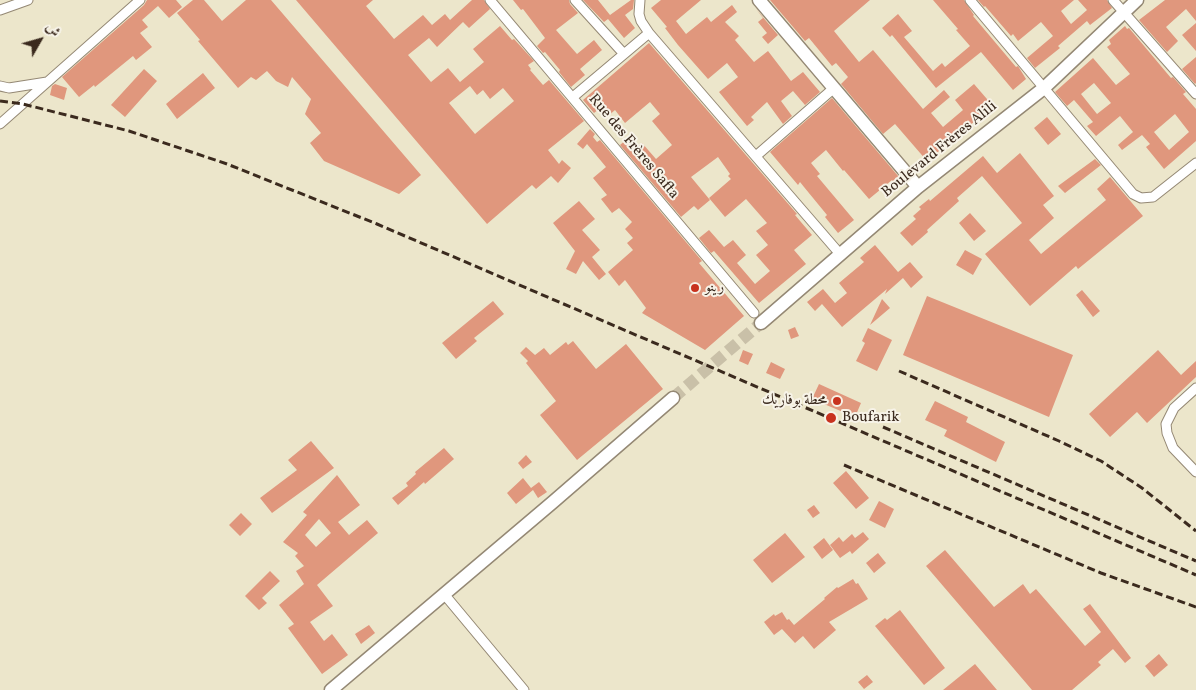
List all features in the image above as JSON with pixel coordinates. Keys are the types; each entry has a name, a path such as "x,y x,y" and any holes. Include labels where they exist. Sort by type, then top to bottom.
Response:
{"main road":[{"path":"760,0 918,187"},
{"name":"Boulevard Frères Alili","path":"757,318 840,254 918,187 1044,88 1137,0"},
{"path":"331,690 673,398"}],"street":[{"path":"0,10 28,0"},
{"path":"0,124 140,0"},
{"name":"Rue des Frères Safta","path":"490,0 757,318"},
{"path":"575,0 624,54"},
{"path":"640,0 639,14 649,33 840,254"},
{"path":"970,0 1137,196 1154,197 1196,163"},
{"path":"1113,0 1196,94"},
{"path":"573,97 649,33"},
{"path":"0,86 9,88 30,86 49,81"},
{"path":"756,156 834,88"},
{"path":"1196,388 1174,408 1166,424 1166,433 1173,448 1196,472"},
{"path":"444,594 524,690"}],"building":[{"path":"147,0 176,0 182,7 169,18 158,6 142,20 148,27 140,33 152,47 136,60 133,56 95,87 94,85 79,97 62,77 144,5"},
{"path":"193,0 204,0 222,21 246,0 271,0 421,175 399,194 324,161 310,143 321,133 305,114 311,99 292,77 288,87 276,81 267,71 256,80 251,77 238,88 177,13"},
{"path":"296,0 373,0 366,6 394,39 423,15 432,25 445,14 450,20 472,0 484,0 490,9 469,28 463,22 437,47 429,38 408,55 431,82 448,68 460,82 484,62 473,49 500,26 534,61 528,65 543,85 549,80 584,121 548,150 559,164 562,160 571,168 558,183 551,176 536,189 532,185 487,224","holes":["470,86 477,95 483,90 490,99 503,88 514,101 475,134 449,103"]},
{"path":"513,0 569,0 578,13 556,30 577,54 594,40 602,50 580,69 585,75 571,87 559,72 560,70 545,52 543,53 537,46 545,38 523,9 521,10"},
{"path":"583,0 598,0 610,15 631,0 634,0 633,9 625,15 635,28 624,38 608,19 604,22"},
{"path":"661,0 701,0 676,21 686,34 707,17 711,22 732,5 737,12 725,22 739,36 735,40 754,62 768,51 791,81 803,72 820,92 805,105 793,91 781,101 792,116 783,124 767,102 751,117 754,120 747,126 719,92 738,77 727,63 708,79 678,45 665,28 667,27 651,8"},
{"path":"770,0 870,0 834,31 859,62 873,50 923,109 944,90 950,97 931,113 943,127 963,110 955,100 974,84 993,106 927,161 895,124 883,134 841,84 848,77 836,63 832,66 809,38 805,41"},
{"path":"933,0 964,0 973,16 1016,67 1018,66 1026,79 1013,90 981,52 936,88 892,35 890,37 882,28 898,14 912,31 904,37 933,71 942,63 945,67 970,46"},
{"path":"978,0 1074,0 1061,11 1071,24 1087,10 1078,0 1107,0 1112,8 1090,25 1087,21 1058,46 1060,48 1035,68 1027,58 1053,36 1041,22 1018,41 1013,34 1011,36"},
{"path":"1165,0 1196,0 1196,21 1186,9 1166,27 1178,41 1167,52 1139,20"},
{"path":"756,9 778,35 768,44 762,37 767,33 758,22 763,18"},
{"path":"1196,23 1196,51 1182,35"},
{"path":"1125,26 1127,29 1129,28 1171,78 1173,77 1186,92 1183,94 1196,109 1196,141 1164,169 1146,147 1150,144 1142,135 1122,150 1118,145 1133,132 1120,116 1096,136 1087,126 1093,122 1074,100 1067,106 1055,92 1093,58 1116,85 1130,74 1107,47 1111,44 1109,40","holes":["1094,83 1111,103 1097,114 1081,94","1175,114 1189,132 1169,150 1154,132"]},
{"path":"649,43 797,214 795,215 812,235 794,250 806,264 759,303 714,251 711,253 699,238 709,230 724,247 733,240 746,255 737,263 755,284 770,271 756,255 768,245 756,231 767,223 746,199 725,217 709,198 731,179 728,176 730,174 718,157 691,177 710,200 698,210 694,206 681,217 620,145 628,138 636,148 642,143 656,159 672,145 652,121 660,114 650,102 625,123 615,110 607,117 599,109 594,113 583,100"},
{"path":"1196,57 1196,83 1195,84 1182,69"},
{"path":"144,69 157,81 125,117 111,105"},
{"path":"203,73 215,88 177,119 166,104"},
{"path":"55,84 67,88 64,100 50,95 52,86"},
{"path":"832,98 904,183 898,188 892,180 869,199 826,150 811,163 820,174 817,176 854,220 838,233 825,217 827,215 800,182 798,185 770,152"},
{"path":"1047,117 1061,134 1048,145 1034,128"},
{"path":"590,129 595,134 593,137 597,142 600,140 702,261 699,263 744,316 705,350 642,313 646,308 625,280 619,286 608,272 633,250 627,243 633,238 625,229 632,222 619,208 612,213 601,199 607,195 593,178 606,167 587,144 583,149 577,144"},
{"path":"1020,153 1054,196 1043,205 1054,218 1029,240 1041,254 1106,200 1097,189 1110,177 1143,216 1078,269 1076,266 1030,306 985,254 1022,223 982,176 957,198 959,201 912,246 900,233 916,219 913,216 921,209 919,207 929,199 930,201 983,156 997,173"},
{"path":"1095,159 1101,165 1065,193 1058,186"},
{"path":"579,201 595,219 582,230 600,250 592,257 606,274 599,280 583,261 576,274 566,269 575,251 553,223"},
{"path":"970,213 986,231 974,241 959,223"},
{"path":"875,245 898,272 910,262 923,277 911,288 903,278 842,327 822,304 815,311 807,302 823,289 835,303 847,293 839,283 864,262 860,258"},
{"path":"965,250 982,259 973,275 956,265"},
{"path":"1082,290 1100,311 1093,317 1076,295"},
{"path":"927,296 1073,355 1049,417 903,355"},
{"path":"882,299 890,308 870,325"},
{"path":"493,301 504,314 474,338 477,341 456,359 442,343"},
{"path":"795,327 799,336 791,339 788,330"},
{"path":"868,328 892,340 877,371 856,361 865,343 862,341"},
{"path":"573,341 596,369 626,344 663,389 577,460 540,415 556,401 526,363 528,361 520,353 526,347 535,355 544,348 550,355 566,342 568,345"},
{"path":"743,350 753,354 748,365 739,361"},
{"path":"1158,350 1181,375 1196,361 1196,377 1147,423 1137,412 1110,437 1089,414"},
{"path":"771,362 785,369 780,379 766,373"},
{"name":"محطة بوفاريك","path":"819,384 861,403 855,417 812,399"},
{"path":"935,401 968,417 966,422 1005,442 996,462 944,436 947,430 925,420"},
{"path":"311,441 334,468 272,513 260,498 297,470 288,460"},
{"path":"444,448 454,459 398,505 392,498 408,486 406,483 416,474 415,472"},
{"path":"526,455 532,462 523,469 518,463"},
{"path":"846,471 869,498 856,509 833,483"},
{"path":"337,475 360,505 338,522 349,535 367,520 378,533 317,585 333,606 310,622 324,641 332,634 348,655 322,674 288,628 294,624 279,605 304,584 296,571 304,566 295,556 298,553 283,542 307,515 303,512","holes":["319,519 331,533 316,547 305,535"]},
{"path":"523,478 531,488 539,482 547,492 538,498 533,490 516,504 507,493"},
{"path":"879,501 894,509 885,528 869,520"},
{"path":"814,505 820,513 813,518 807,510"},
{"path":"241,513 252,524 240,536 229,525"},
{"path":"863,532 869,539 852,554 850,551 840,558 830,545 839,537 843,542 852,534 855,538"},
{"path":"785,533 805,557 772,583 753,560"},
{"path":"824,538 833,550 822,559 813,547"},
{"path":"945,550 994,607 1023,584 1030,594 1036,589 1085,646 1101,632 1083,609 1090,604 1131,658 1125,663 1113,649 1098,662 1101,665 1072,690 1032,690 926,566"},
{"path":"878,553 886,563 874,573 866,563"},
{"path":"270,571 280,581 262,598 267,603 259,610 245,596"},
{"path":"853,579 856,584 858,583 868,599 829,622 836,630 814,649 803,636 795,643 782,629 774,635 764,622 774,614 775,616 782,612 787,620 789,619 794,625 837,587"},
{"path":"900,610 945,668 924,685 875,626"},
{"path":"369,625 375,633 361,644 355,634"},
{"path":"1159,654 1168,665 1154,677 1145,666"},
{"path":"975,664 997,690 943,690"},
{"path":"867,675 873,682 864,689 858,682"}],"tunnel":[{"path":"673,398 761,323"}],"railway":[{"path":"0,101 23,104 129,131 227,164 377,224 1196,575"},
{"path":"899,371 1101,461 1142,488 1196,531"},
{"path":"883,427 1196,561"},
{"path":"844,465 1101,573 1196,607"}],"place":[{"name":"رينو","path":"695,288"},
{"name":"محطة بوفاريك","path":"837,401"},
{"name":"Boufarik","path":"831,418"}]}
